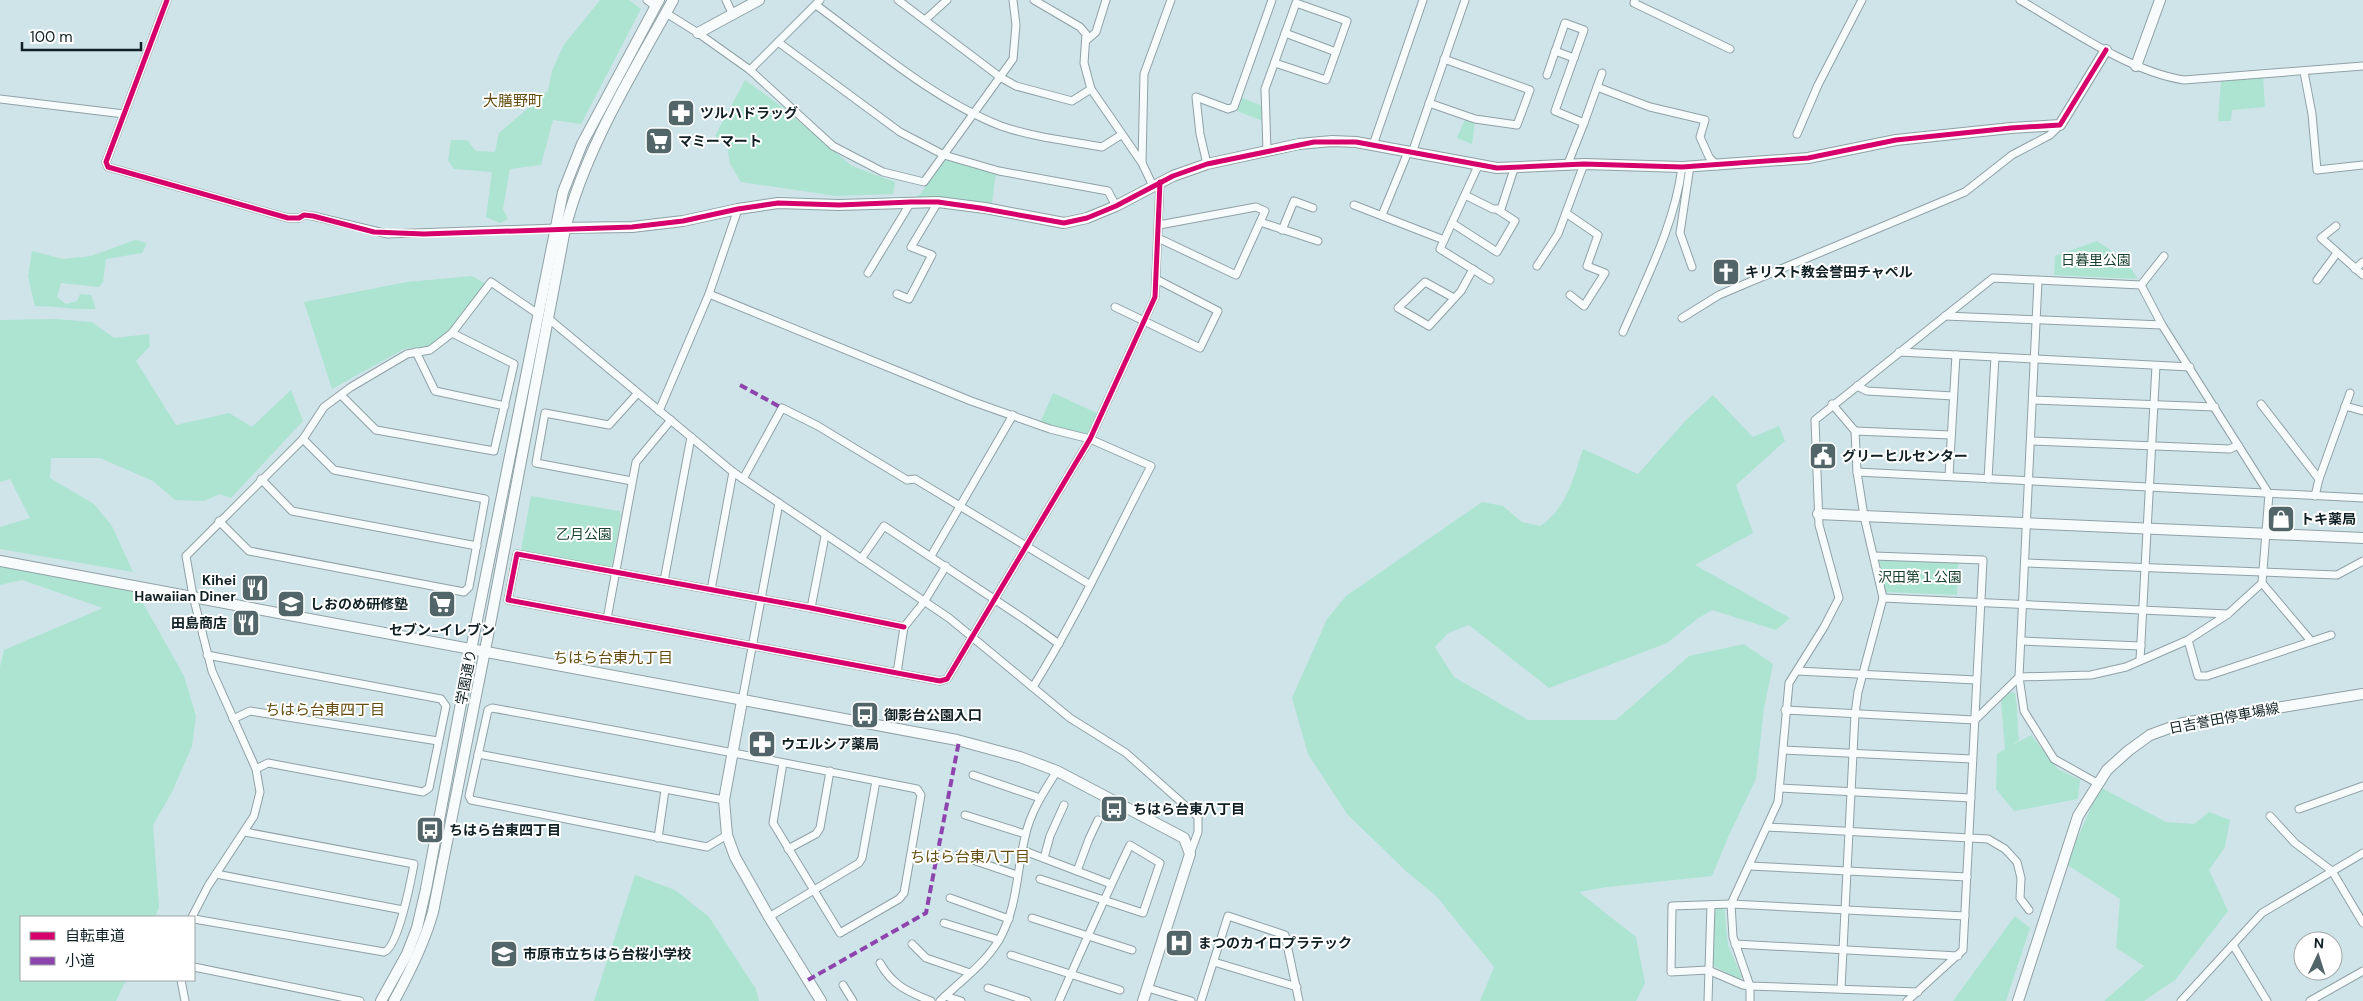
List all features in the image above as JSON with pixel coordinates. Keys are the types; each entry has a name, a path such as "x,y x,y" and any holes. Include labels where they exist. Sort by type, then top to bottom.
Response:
{"street":[{"path":"167,0 106,162 108,167 288,218 298,218 304,215 313,216 388,234 632,227 682,221 778,203 839,205 938,202 986,208 1064,223 1086,218 1116,206 1157,184 1207,164 1299,144 1332,140 1373,145 1478,166 1514,169 1584,164 1717,166 1808,158 1896,140 2060,125"},
{"path":"560,229 564,192 578,151 658,4 647,0"},
{"path":"560,229 592,151 673,0"},
{"path":"726,0 733,15"},
{"path":"698,32 759,0"},
{"path":"898,0 1000,77 1016,86 1072,101 1091,89"},
{"path":"926,20 947,0"},
{"path":"666,13 698,32 750,70 833,146 883,172 924,182 1013,59 1016,24 1013,0"},
{"path":"904,627 517,554 508,600 897,673 944,680 973,636 1090,439 1155,297 1159,225 1157,184 1121,136 1091,89 1084,63 1086,34 1080,26 1034,0"},
{"path":"1087,40 1096,32 1106,0"},
{"path":"1142,163 1144,74 1171,0"},
{"path":"1207,164 1200,134 1196,98 1228,110 1234,107 1272,0"},
{"path":"1373,145 1423,0"},
{"path":"1382,215 1410,153 1465,0"},
{"path":"1635,0 1634,3 1730,49"},
{"path":"1797,134 1818,85 1862,0"},
{"path":"2020,0 2106,50 2156,75 2184,80 2363,66"},
{"path":"2136,66 2160,0"},
{"path":"750,70 818,2 946,100 973,114 1003,127 1102,147 1121,136"},
{"path":"1267,151 1265,89 1274,63 1296,3 1347,21 1326,80 1274,63"},
{"path":"1547,74 1565,23 1584,30 1555,111 1584,123"},
{"path":"1285,33 1336,52"},
{"path":"778,42 900,132 944,155 999,171 1108,191 1116,206"},
{"path":"1682,318 1718,296 1872,233 1965,192 2012,155 2050,136 2060,125 2106,50"},
{"path":"1555,51 1574,58"},
{"path":"1429,103 1475,119 1517,125 1530,90 1444,59"},
{"path":"2304,72 2312,114 2317,170 2363,164"},
{"path":"1567,166 1602,73"},
{"path":"1597,87 1650,107 1705,120 1700,137 1709,158 1717,166"},
{"path":"0,99 124,114"},
{"path":"1536,266 1558,234 1584,164"},
{"path":"1478,166 1440,250 1490,280"},
{"path":"1686,166 1680,233 1692,267"},
{"path":"1624,332 1651,268 1686,166"},
{"path":"1498,210 1503,206 1514,169"},
{"path":"1452,223 1497,252 1515,221 1498,210 1465,195"},
{"path":"1282,230 1294,201 1313,208"},
{"path":"868,273 911,202"},
{"path":"897,294 909,299 932,255 911,246 938,202"},
{"path":"1354,205 1444,240"},
{"path":"1158,238 1236,275 1265,211 1256,207 1159,225"},
{"path":"659,410 709,294 738,209"},
{"path":"1566,213 1598,235 1587,266 1605,273 1584,306 1570,295"},
{"path":"1260,222 1318,241"},
{"path":"2336,226 2321,238 2363,276"},
{"name":"学園通り","path":"381,1001 407,954 417,928 538,314 560,229"},
{"name":"学園通り","path":"394,1001 416,961 433,912 549,319 560,229"},
{"path":"2317,280 2337,254"},
{"path":"2141,285 2164,256"},
{"path":"2355,268 2363,262"},
{"path":"1454,298 1425,282 1398,308 1429,326 1461,292 1473,269"},
{"path":"1750,1001 1750,986 1734,944 1731,904 1778,802 1789,683 1824,627 1839,598 1819,525 1815,420 1832,404 1992,278 2141,285"},
{"path":"1115,307 1200,348 1218,311 1156,280"},
{"path":"2038,280 2019,677 2024,711 2054,759 2097,783"},
{"path":"194,916 216,874 254,816 260,792 256,769 212,671 193,596 186,556 219,520 303,439 324,407 351,387 407,354 430,350 452,333 491,282 538,314"},
{"path":"1785,710 1974,720 2019,677 2091,675 2109,672 2188,640 2228,614 2262,583 2269,494 2162,325 2141,285"},
{"path":"709,294 865,359 1050,429 1090,439 1151,466 1060,644 1032,687"},
{"path":"1945,316 2162,325"},
{"path":"549,319 733,472 973,636 1070,718 1126,753 1198,817 1198,832 1144,1001"},
{"path":"341,396 376,430 490,452 494,451 514,364 452,333"},
{"path":"416,352 435,391 505,406"},
{"path":"1899,352 2190,367"},
{"path":"1949,476 1956,355"},
{"path":"1988,478 1995,357"},
{"path":"2140,660 2156,366"},
{"path":"1857,386 1867,391 1953,396"},
{"path":"2315,496 2319,479 2350,393"},
{"path":"632,481 536,463 545,413 609,425 637,394"},
{"path":"2032,400 2215,407"},
{"path":"1832,404 1855,431 1857,472 1864,516 1883,598 1862,674 1855,714 1841,989"},
{"path":"2261,404 2319,479"},
{"path":"2345,406 2363,411"},
{"path":"743,479 782,408 818,426 907,480 915,479 958,507 1089,584"},
{"path":"931,556 1013,415"},
{"path":"607,619 636,462 671,420"},
{"path":"1855,431 1951,435"},
{"path":"664,581 691,438"},
{"path":"219,520 250,551 464,592 469,587 485,499 334,470 303,439"},
{"path":"2031,441 2230,449 2238,445"},
{"path":"711,590 733,472"},
{"path":"1857,472 2363,498"},
{"path":"261,480 292,511 477,546"},
{"path":"779,503 724,800 727,836 735,857 769,917 821,1001"},
{"path":"1818,514 2363,538"},
{"path":"861,559 884,526 1060,644"},
{"path":"811,608 826,536"},
{"path":"1874,556 1983,560 1963,950 1907,1001"},
{"path":"0,561 978,745 1020,757 1057,771 1184,838 1190,854"},
{"path":"2025,563 2337,575 2363,561"},
{"path":"897,673 904,627 924,602 946,566"},
{"path":"2262,583 2310,641"},
{"path":"1883,598 2228,614"},
{"path":"2188,640 2198,676 2207,676 2331,634"},
{"path":"2021,641 2141,646"},
{"path":"207,655 441,699 446,706 429,788 423,792 268,763 256,769"},
{"path":"1797,671 1976,680"},
{"name":"日吉誉田停車場線","path":"2018,1001 2070,833 2097,783 2107,770 2128,751 2150,735 2183,723 2363,694"},
{"path":"727,836 707,848 471,800 469,796 488,710 492,708 830,771 917,789 921,795 904,893 899,899 840,933 773,823 783,763"},
{"path":"233,719 250,712 438,742"},
{"path":"1783,750 1972,759"},
{"path":"478,754 724,800"},
{"path":"788,849 816,834 820,828 830,771"},
{"path":"943,999 985,961 999,940 1014,907 1025,834 1040,798 1057,771"},
{"path":"972,775 1040,798"},
{"path":"769,917 859,863 862,858 876,781"},
{"path":"2299,809 2363,786"},
{"path":"1780,788 1971,798"},
{"path":"658,838 665,790"},
{"path":"1044,858 1050,836 1064,805"},
{"path":"965,815 1025,834"},
{"path":"2270,816 2295,843 2332,871 2363,923"},
{"path":"1076,871 1098,820"},
{"path":"1767,827 1988,839 1996,842 2017,862 2021,878 2020,898 2029,910"},
{"path":"195,918 384,952 391,947 403,910 414,864 245,832"},
{"path":"1040,878 1104,902 1143,913 1160,863 1130,845 1111,884 1104,902 1060,1001"},
{"path":"1022,850 1111,884"},
{"path":"2181,1001 2262,913 2363,852"},
{"path":"958,855 1018,876"},
{"path":"1749,866 1966,877"},
{"path":"216,874 403,910"},
{"path":"950,898 1009,919"},
{"path":"1708,1001 1711,904"},
{"path":"1918,992 1750,986 1743,985 1708,970 1670,972 1672,906 1731,904 1965,916"},
{"path":"1201,1001 1228,916 1285,935 1299,1001"},
{"path":"1032,918 1132,950"},
{"path":"944,923 999,940"},
{"path":"912,944 926,958 970,973"},
{"path":"1734,944 1958,956"},
{"path":"2233,945 2267,1001"},
{"path":"1011,954 1120,990"},
{"path":"1214,962 1296,987"},
{"path":"880,963 887,976 903,990 931,1001"},
{"path":"195,967 360,1001"},
{"path":"2310,1001 2363,971"},
{"path":"181,981 185,1001"},
{"path":"843,985 853,1001"},
{"path":"988,988 1027,1001"},
{"path":"1148,988 1190,1001"},
{"path":"943,999 960,1001"}],"green space":[{"path":"600,0 629,0 641,9 581,124 553,120 541,165 510,169 503,209 508,219 500,223 486,217 492,172 454,169 448,160 451,140 467,140 476,151 495,152 499,133 548,91 552,71 563,46"},
{"path":"2263,77 2265,107 2232,110 2231,121 2218,121 2221,81"},
{"path":"745,80 778,104 852,166 895,182 893,194 836,196 741,182 730,164 727,147 715,136"},
{"path":"1242,98 1263,106 1263,121 1237,111"},
{"path":"1465,119 1475,122 1472,144 1457,138"},
{"path":"946,159 996,173 992,204 918,197"},
{"path":"135,240 147,243 142,253 106,259 103,282 99,287 61,283 57,297 66,304 77,301 80,294 91,295 96,309 35,306 28,277 32,251 63,259 91,256"},
{"name":"日暮里公園","path":"2097,241 2125,260 2138,279 2054,275 2055,256"},
{"path":"472,276 486,284 451,329 429,346 404,349 332,389 304,302 407,282"},
{"path":"56,319 92,322 114,338 149,334 150,346 136,361 176,425 229,413 252,427 291,390 303,421 231,498 220,494 204,501 175,500 153,481 100,458 51,458 50,478 94,504 112,526 133,572 0,549 0,527 30,518 10,479 0,482 0,320"},
{"path":"1053,393 1099,414 1089,436 1040,423"},
{"path":"1713,395 1753,437 1779,426 1785,441 1736,485 1753,533 1695,565 1790,618 1776,630 1712,610 1697,619 1667,643 1549,688 1469,625 1448,633 1435,647 1454,677 1528,720 1616,720 1689,656 1744,644 1773,664 1764,708 1756,779 1712,876 1607,887 1579,892 1636,937 1645,983 1636,1001 1480,1001 1494,967 1437,897 1407,872 1347,814 1308,754 1292,698 1327,619 1346,596 1482,502 1503,506 1522,522 1540,526 1557,511 1563,502 1583,449 1638,474 1686,420"},
{"name":"乙月公園","path":"531,496 619,511 621,514 612,565 608,567 521,550"},
{"name":"沢田第１公園","path":"1879,559 1958,562 1957,595 1886,592"},
{"path":"0,565 134,587 184,676 196,716 192,746 172,792 153,825 159,907 155,916 20,916 20,981 126,981 116,1001 0,1001 0,667 4,650 103,608 22,580 0,585"},
{"path":"2010,692 2015,693 2019,740 2011,746 2031,735 2058,769 2080,780 2078,799 2014,811 1996,789 1997,754 2005,749 2001,700"},
{"path":"2100,787 2166,822 2194,824 2209,812 2230,820 2225,847 2209,870 2228,911 2175,980 2144,1001 2104,1001 2144,966 2116,948 2120,899 2066,864"},
{"path":"635,875 675,890 709,917 756,989 759,1001 594,1001"},
{"path":"1724,907 1728,945 1742,977 1740,980 1712,965 1713,910"},
{"path":"2015,916 2030,928 2006,1001 1953,1001"}],"marked path":[{"path":"740,385 782,408"},
{"path":"808,980 926,913 959,741"}],"cycle path":[{"path":"167,0 106,162 108,167 288,218 299,218 304,215 313,216 374,232 424,234 632,227 683,221 738,209 778,203 839,205 938,202 1064,223 1087,218 1116,206 1173,176 1207,164 1314,142 1356,142 1497,168 1584,164 1682,167 1808,158 1896,140 2060,125 2106,50"},
{"path":"904,627 517,554 508,600 940,681 947,679 1090,439 1155,297 1160,182"}],"place":[{"name":"ツルハドラッグ","path":"681,113"},
{"name":"マミーマート","path":"659,141"},
{"name":"キリスト教会誉田チャペル","path":"1726,272"},
{"name":"グリーヒルセンター","path":"1823,456"},
{"name":"トキ薬局","path":"2281,519"},
{"name":"Kihei Hawaiian Diner","path":"255,588"},
{"name":"しおのめ研修塾","path":"291,604"},
{"name":"セブン-イレブン","path":"442,604"},
{"name":"田島商店","path":"246,623"},
{"name":"御影台公園入口","path":"865,715"},
{"name":"ウエルシア薬局","path":"762,744"},
{"name":"ちはら台東八丁目","path":"1114,809"},
{"name":"ちはら台東四丁目","path":"430,830"},
{"name":"まつのカイロプラテック","path":"1179,943"},
{"name":"市原市立ちはら台桜小学校","path":"504,954"}],"district":[{"name":"大膳野町","path":"513,101"},
{"name":"ちはら台東九丁目","path":"613,658"},
{"name":"ちはら台東四丁目","path":"325,710"},
{"name":"ちはら台東八丁目","path":"970,857"}]}
